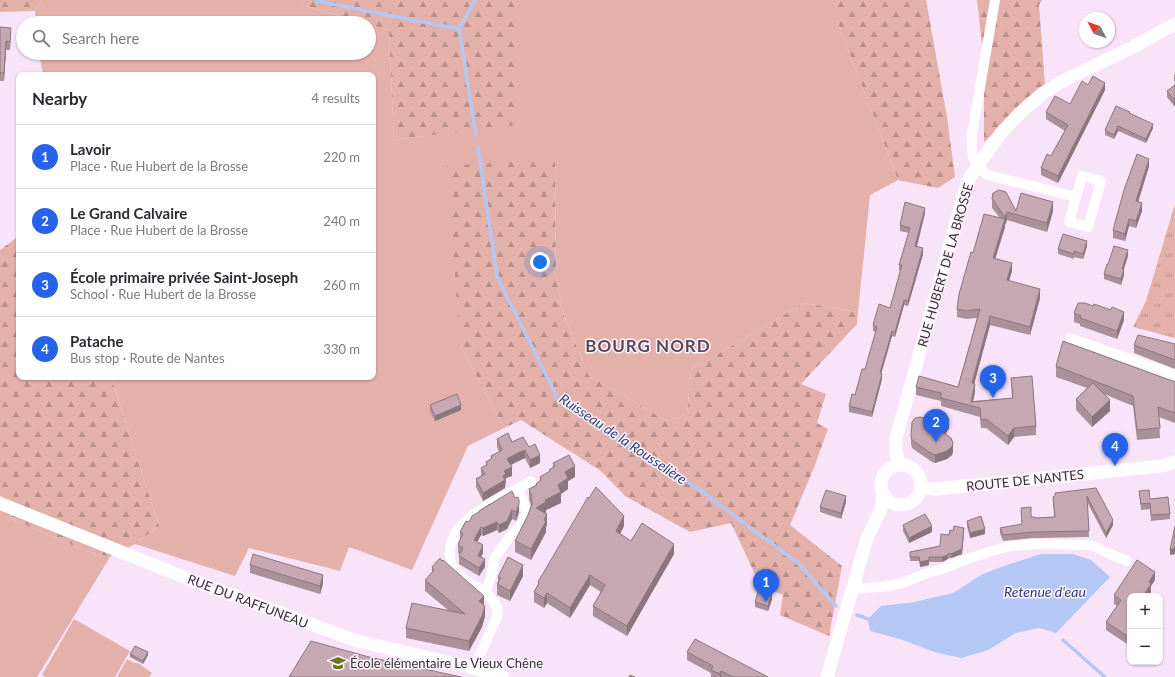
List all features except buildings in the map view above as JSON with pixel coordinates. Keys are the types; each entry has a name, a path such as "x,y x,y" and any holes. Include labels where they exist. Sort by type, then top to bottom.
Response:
{"street":[{"path":"995,0 972,134 973,159 982,171 988,175 1076,197"},
{"name":"RUE HUBERT DE LA BROSSE","path":"900,465 896,452 895,440 963,197 970,177 1001,133 1020,113 1043,93 1062,81 1133,47 1175,24"},
{"path":"1082,176 1101,181 1088,227 1069,222 1076,197 1082,176"},
{"path":"1070,338 1175,375"},
{"name":"ROUTE DE NANTES","path":"922,488 936,490 975,486 1162,466 1175,462"},
{"path":"900,465 907,466 914,469 919,474 922,481 922,488 916,500 911,504 898,506 886,499 881,486 882,478 892,467 900,465"},
{"path":"474,668 496,619 498,611 485,592 459,575 453,566 450,557 450,547 459,527 467,520 530,481"},
{"path":"485,592 490,581 495,557 508,539 522,524 526,513 525,506 517,489"},
{"path":"827,677 867,538 881,509 883,493"},
{"name":"RUE DU RAFFUNEAU","path":"0,503 200,584 357,641 474,668 503,677"},
{"path":"875,522 898,506"},
{"path":"851,595 880,587 903,583 970,558 1005,547 1027,544 1091,545 1127,561"}],"green space":[{"path":"0,0 42,0 35,11 0,12"},
{"path":"42,0 303,0 302,5 340,16 35,16 35,11"},
{"path":"303,0 516,0 516,125 394,140 389,30 376,26 376,16 340,16 302,5"},
{"path":"516,0 837,0 837,21 898,180 870,195 858,312 804,303 691,370 687,414 667,421 589,376 563,313 556,276 555,160 460,345 504,428 468,446 412,570 349,547 340,571 249,548 235,576 135,544 159,526 112,380 376,380 376,72 42,72 40,60 376,60 376,26 389,30 394,140 516,124"},
{"path":"837,0 926,0 947,117 955,177 938,188 898,180 837,21"},
{"path":"977,0 1042,0 1039,5 1045,85 984,142 984,62"},
{"path":"555,159 556,276 563,313 589,376 667,421 687,414 691,370 804,303 858,312 857,324 801,384 826,394 817,423 828,429 790,525 842,566 829,636 780,615 783,595 760,585 731,523 690,532 625,496 601,471 521,420 504,428 460,345 447,166"},
{"path":"1175,204 1175,338 1133,327 1146,301"},
{"path":"16,238 16,380 112,380 159,526 135,544 110,557 86,551 0,514 0,250"},
{"path":"0,514 86,551 110,557 37,677 0,677"},
{"path":"74,619 130,651 115,677 46,677 42,675"},
{"path":"127,659 134,663 138,663 152,673 149,677 117,677"}],"water":[{"name":"Retenue d'eau","path":"1041,554 1073,554 1091,560 1110,577 1056,633 1039,628 1016,633 988,650 961,658 934,652 900,639 870,631 868,619 881,606 914,602 953,593 981,575"}],"waterway":[{"name":"Ruisseau de la Rousselière","path":"317,0 459,29"},
{"path":"475,0 459,29 476,135"},
{"name":"Ruisseau de la Rousselière","path":"478,147 497,276 558,399 697,488 799,564 836,606"},
{"path":"857,615 868,619"},
{"path":"1063,640 1105,677"}],"place":[{"name":"École primaire privée Saint-Joseph","path":"993,398"},
{"name":"Le Grand Calvaire","path":"936,442"},
{"name":"Patache","path":"1115,466"},
{"name":"Lavoir","path":"766,602"},
{"name":"École élémentaire Le Vieux Chêne","path":"338,663"}],"district":[{"name":"BOURG NORD","path":"648,346"}]}
